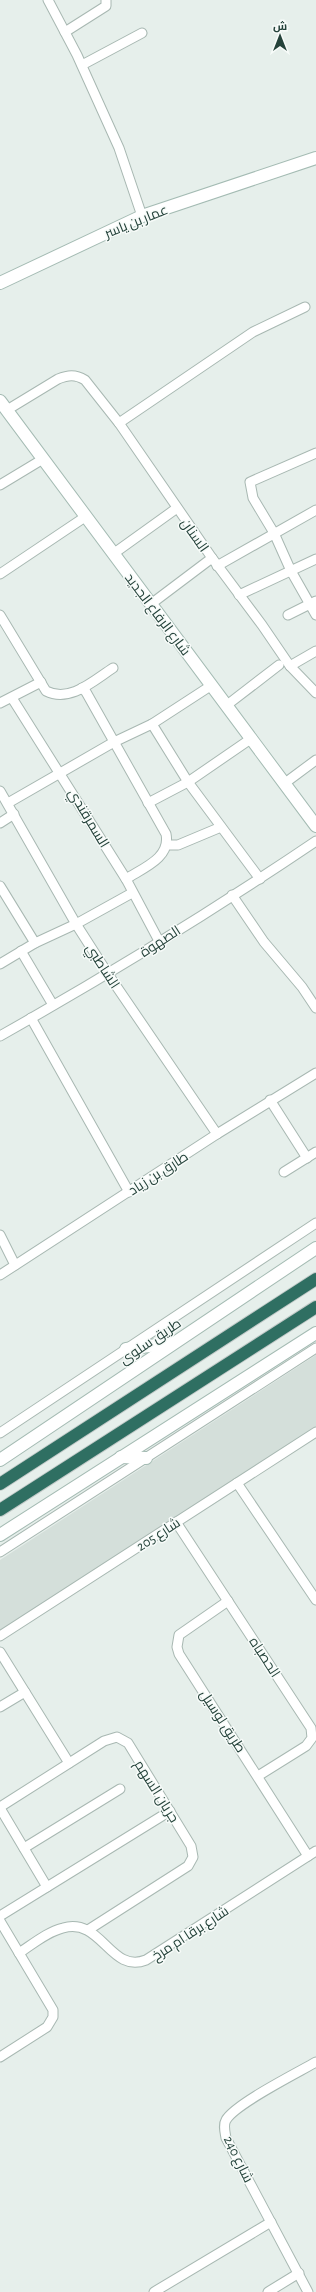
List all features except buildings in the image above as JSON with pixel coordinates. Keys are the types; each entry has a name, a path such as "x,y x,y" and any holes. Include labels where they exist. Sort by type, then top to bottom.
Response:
{"highway":[{"path":"0,1484 316,1279"},
{"path":"0,1510 316,1307"}],"street":[{"path":"48,0 82,65 119,148 142,216"},
{"path":"65,32 106,6 106,0"},
{"path":"82,65 142,33"},
{"name":"عمار بن ياسر","path":"0,283 142,216 316,158"},
{"name":"عمار بن ياسر","path":"277,171 290,170 316,164"},
{"path":"119,423 253,332 305,307"},
{"name":"السنان","path":"3,405 67,375 77,376 85,380 119,423 214,562 290,666 316,693"},
{"name":"شارع الرفاع الجديد","path":"3,405 316,826"},
{"path":"316,453 250,482 253,498 274,533 291,571 313,603 316,615"},
{"path":"0,485 44,459"},
{"path":"113,554 177,508"},
{"path":"151,604 214,562 274,533 316,510"},
{"path":"0,574 85,516"},
{"path":"239,595 316,559"},
{"path":"288,615 313,603"},
{"path":"0,615 46,691 55,695 67,695 82,688 113,668"},
{"path":"290,666 316,651"},
{"path":"227,705 279,665"},
{"path":"0,703 41,682"},
{"path":"8,803 60,771 114,742 152,724 212,685"},
{"path":"82,688 86,692 163,827 167,844 157,859 126,879"},
{"name":"السمرقندي","path":"12,698 60,771 126,879 159,941"},
{"path":"152,724 188,782 260,879"},
{"path":"148,802 188,782 252,738"},
{"path":"285,783 316,760"},
{"name":"الشاطبي","path":"0,791 76,924 108,974 217,1134"},
{"path":"0,823 14,814"},
{"path":"167,844 178,845 221,827"},
{"name":"الصهوة","path":"0,1036 108,974 232,895 260,879 316,841"},
{"path":"0,886 35,943"},
{"path":"0,964 35,943 76,924 132,892"},
{"path":"232,895 264,942 302,987 316,1008"},
{"path":"21,951 53,1005"},
{"path":"31,1018 130,1192"},
{"name":"طارق بن زياد","path":"0,1275 270,1100 316,1073"},
{"path":"270,1100 306,1158"},
{"path":"284,1172 316,1152"},
{"name":"طريق سلوى","path":"0,1433 316,1223"},
{"path":"0,1234 15,1266"},
{"name":"طريق سلوى","path":"0,1460 316,1248"},
{"path":"0,1535 316,1332"},
{"path":"126,1349 175,1342"},
{"path":"0,1552 316,1348"},
{"name":"شارع 205","path":"0,1636 316,1432"},
{"path":"121,1457 146,1458"},
{"path":"237,1483 316,1600"},
{"name":"الحصباه","path":"176,1522 312,1733 310,1743 258,1776"},
{"name":"طريق لوسيل","path":"228,1601 184,1630 179,1635 177,1647 179,1654 258,1776 312,1854"},
{"path":"0,1652 69,1763"},
{"path":"0,1708 25,1692"},
{"name":"جريان السهم","path":"0,1807 111,1738 123,1739 128,1743 191,1846 193,1857 191,1862 88,1930"},
{"path":"24,1848 120,1789"},
{"path":"0,1807 47,1887"},
{"path":"0,1916 170,1811"},
{"name":"شارع برقا ام مرخ","path":"19,1953 62,1928 80,1927 88,1930 100,1938 121,1959 138,1963 146,1960 312,1854"},
{"path":"0,1921 51,2003 53,2017 48,2027 0,2056"},
{"name":"شارع 240","path":"308,2292 226,2138 225,2122 236,2109 316,2062"},
{"path":"154,2292 271,2222"},
{"path":"268,2292 298,2273"}],"shaded area":[{"path":"316,1355 316,1427 0,1631 0,1560"}]}
